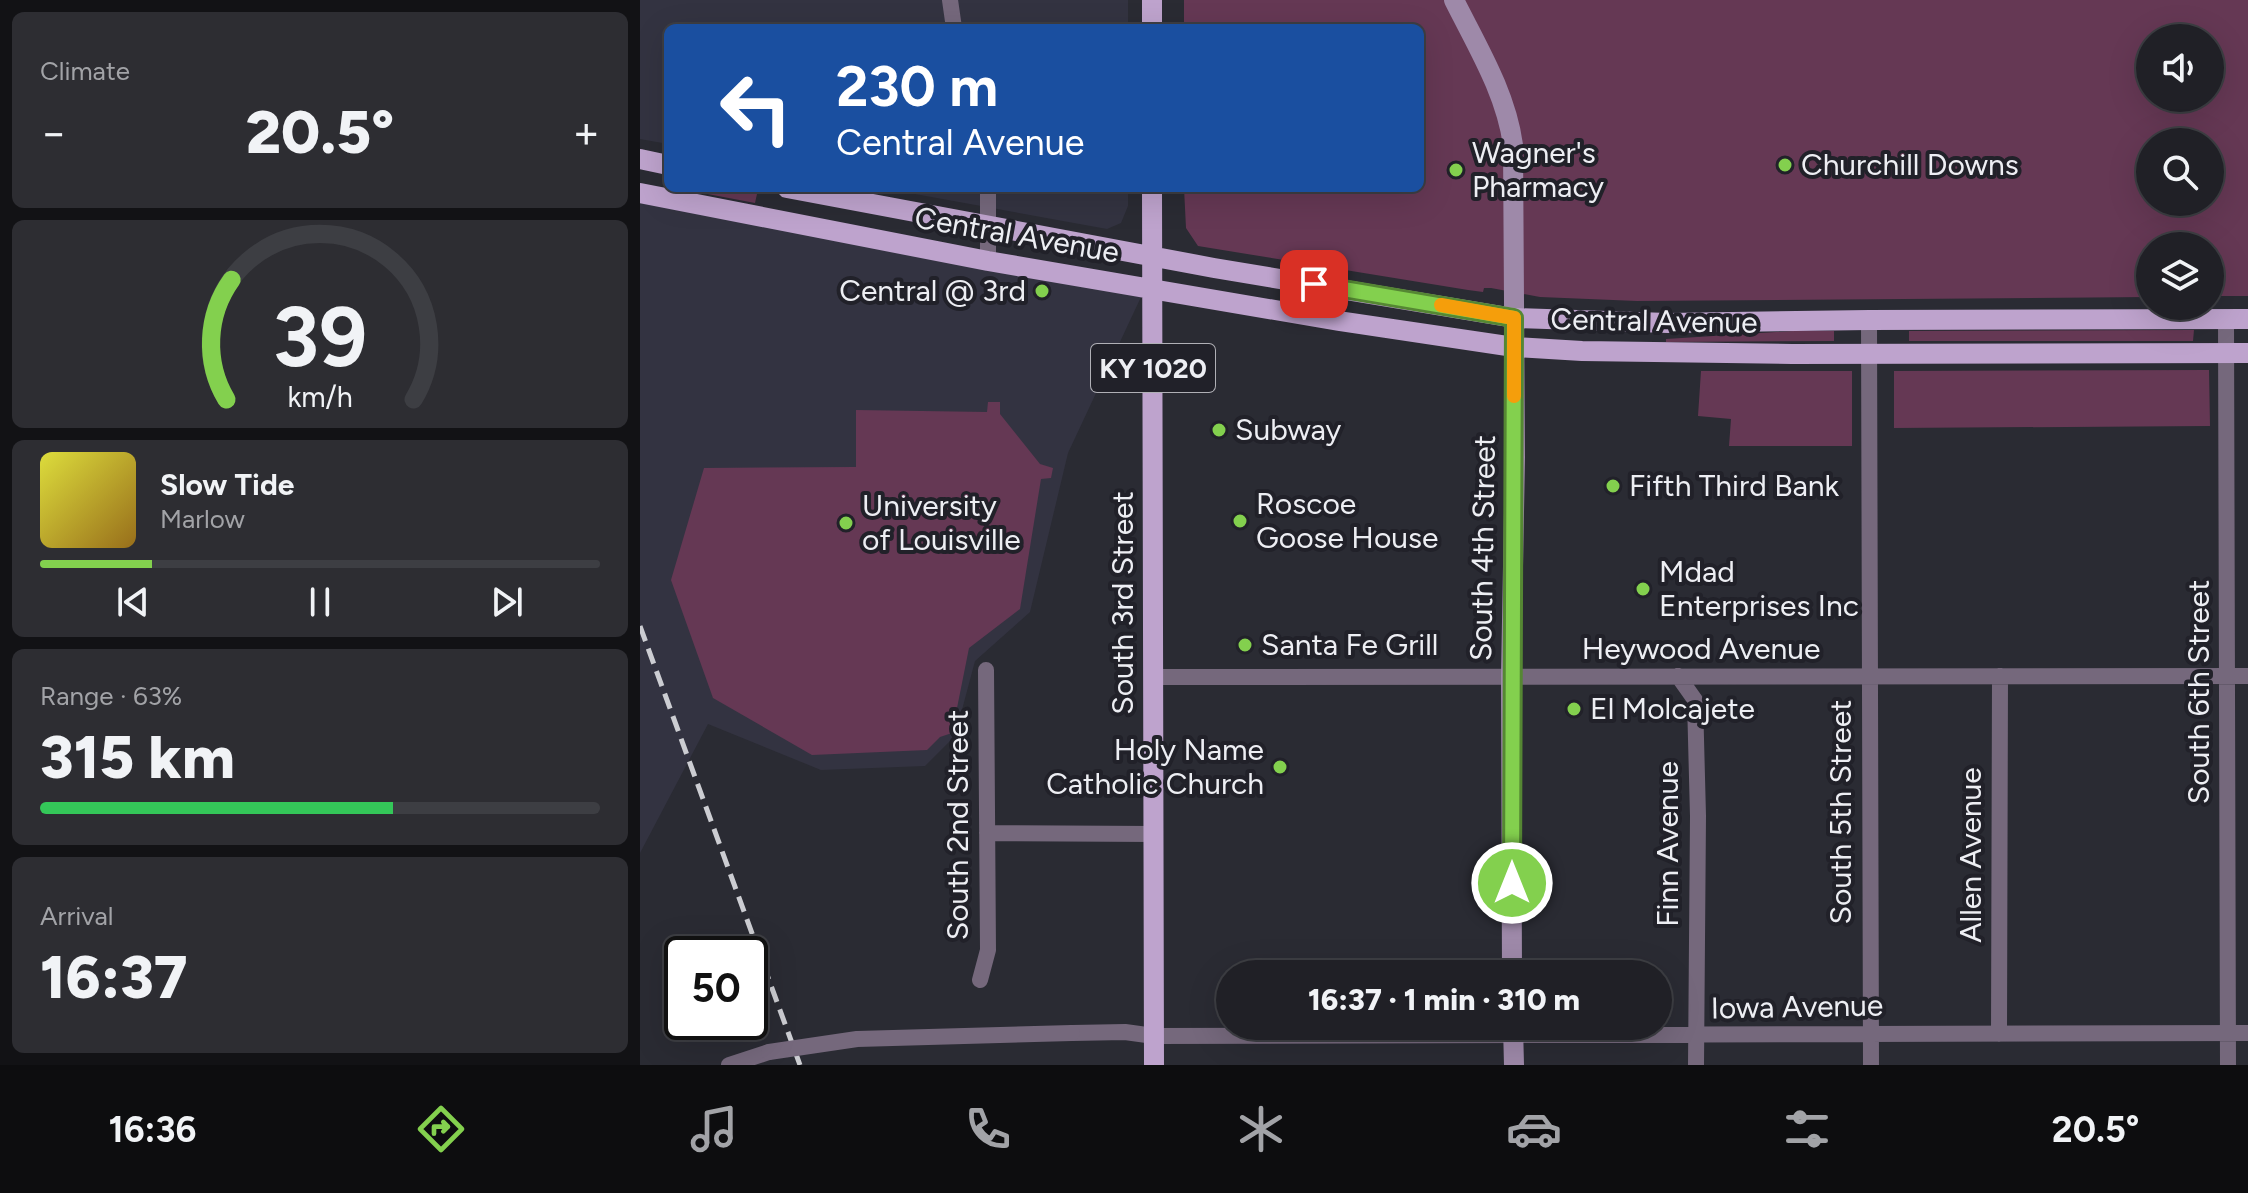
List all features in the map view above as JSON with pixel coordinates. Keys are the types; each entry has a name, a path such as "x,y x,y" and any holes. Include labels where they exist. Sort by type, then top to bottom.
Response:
{"main road":[{"path":"1152,0 1152,24"},
{"name":"South 4th Street","path":"1454,0 1499,92 1510,123 1513,145 1512,960"},
{"path":"640,159 664,164"},
{"name":"Central Avenue","path":"808,192 989,227 1514,318 1668,323 2248,319"},
{"name":"South 3rd Street","path":"1152,192 1154,1065"},
{"name":"Central Avenue","path":"640,193 988,261 1514,347 1669,353 2248,353"},
{"path":"1513,1040 1514,1065"}],"street":[{"path":"950,0 953,24"},
{"path":"988,192 988,261"},
{"name":"South 6th Street","path":"2226,319 2228,1065"},
{"name":"South 5th Street","path":"1869,320 1871,1065"},
{"name":"South 2nd Street","path":"980,980 988,950 986,670"},
{"name":"Finn Avenue","path":"1678,676 1695,700 1698,816 1696,1065"},
{"name":"Allen Avenue","path":"1999,1034 2000,676"},
{"name":"Heywood Avenue","path":"1154,677 2248,676"},
{"path":"987,833 1154,834"},
{"name":"Iowa Avenue","path":"729,1065 769,1052 857,1039 1125,1032 1154,1036 1216,1035"},
{"name":"Iowa Avenue","path":"1672,1035 2248,1033"}],"shaded area":[{"path":"640,0 1128,0 1128,24 664,24 664,143 640,139"},
{"name":"Churchill Downs","path":"1184,0 2248,0 2248,296 2224,296 2224,232 2136,232 2136,297 1637,301 1540,297 1491,288 1484,288 1483,292 1198,246 1186,228 1184,192 1424,192 1424,24 1184,24"},
{"path":"697,192 748,192 757,194 755,203"},
{"path":"904,192 1128,192 1128,206 1121,223 1107,229"},
{"name":"University of Louisville","path":"640,203 1141,297 1068,453 1030,612 975,661 955,736 925,766 821,770 708,724 640,853"},
{"path":"2194,330 2193,341 1909,341 1909,331"},
{"path":"1834,331 1834,341 1666,342 1666,339"},
{"path":"2209,370 2210,426 1894,428 1894,371"},
{"path":"1701,371 1852,371 1852,446 1729,446 1731,419 1698,416"},
{"path":"988,402 1000,402 1000,414 1040,464 1053,468 1051,478 1041,479 1020,609 969,648 952,733 940,737 927,750 812,755 713,698 671,580 704,468 856,467 856,410 987,412"}],"railway":[{"path":"640,626 800,1065"}],"slow traffic":[{"path":"1441,305 1514,318 1514,396"}],"place":[{"name":"Churchill Downs","path":"1785,165"},
{"name":"Wagner's Pharmacy","path":"1456,170"},
{"name":"Central @ 3rd","path":"1042,291"},
{"name":"Subway","path":"1219,430"},
{"name":"Fifth Third Bank","path":"1613,486"},
{"name":"Roscoe Goose House","path":"1240,521"},
{"name":"University of Louisville","path":"846,523"},
{"name":"Mdad Enterprises Inc","path":"1643,589"},
{"name":"Santa Fe Grill","path":"1245,645"},
{"name":"El Molcajete","path":"1574,709"},
{"name":"Holy Name Catholic Church","path":"1280,767"}],"route":[{"path":"1314,284 1514,318 1512,883"}]}
